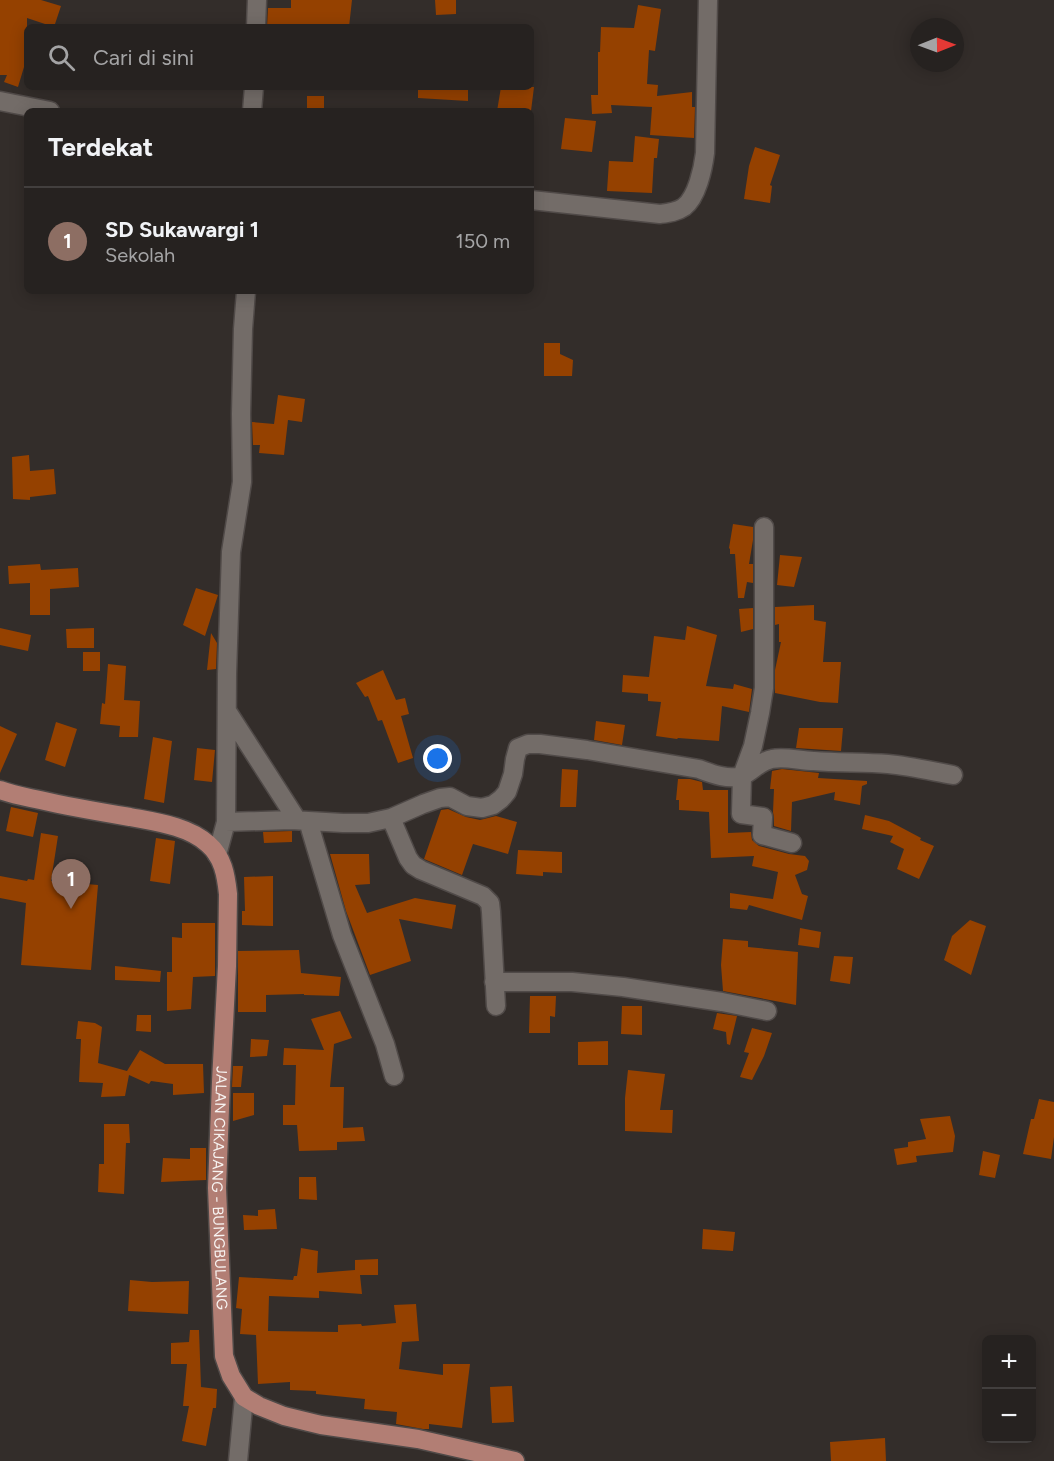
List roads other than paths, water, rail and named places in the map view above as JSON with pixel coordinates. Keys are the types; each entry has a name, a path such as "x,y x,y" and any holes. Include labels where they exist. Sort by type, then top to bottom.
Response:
{"main road":[{"path":"0,789 51,803 177,827 203,840 218,855"},
{"name":"JALAN CIKAJANG - BUNGBULANG","path":"218,855 225,873 228,894 217,1188 224,1356 231,1376 244,1397"},
{"path":"244,1397 259,1406 321,1425 418,1439 515,1461"}],"street":[{"path":"255,24 257,0"},
{"path":"534,200 660,214 683,208 692,197 702,171 705,153 708,0"},
{"path":"252,108 254,90"},
{"path":"0,101 35,108"},
{"path":"218,855 226,822 226,711 231,552 242,482 241,393 246,294"},
{"path":"764,527 764,688 753,746 742,776 741,814 763,817 762,835 792,843"},
{"path":"226,711 302,821 342,935 385,1044 393,1076"},
{"path":"226,822 368,823 391,818 423,804 450,797 467,806 482,808 492,805 507,792 518,748 528,744 596,751 699,769 727,777 742,776 771,759 787,758 890,764 952,775"},
{"path":"391,818 408,858 413,864 421,870 487,899 491,912 496,1006"},
{"path":"494,982 572,982 623,987 767,1011"},
{"path":"238,1461 244,1397"}],"place":[{"name":"SD Sukawargi 1","path":"71,909"}]}
